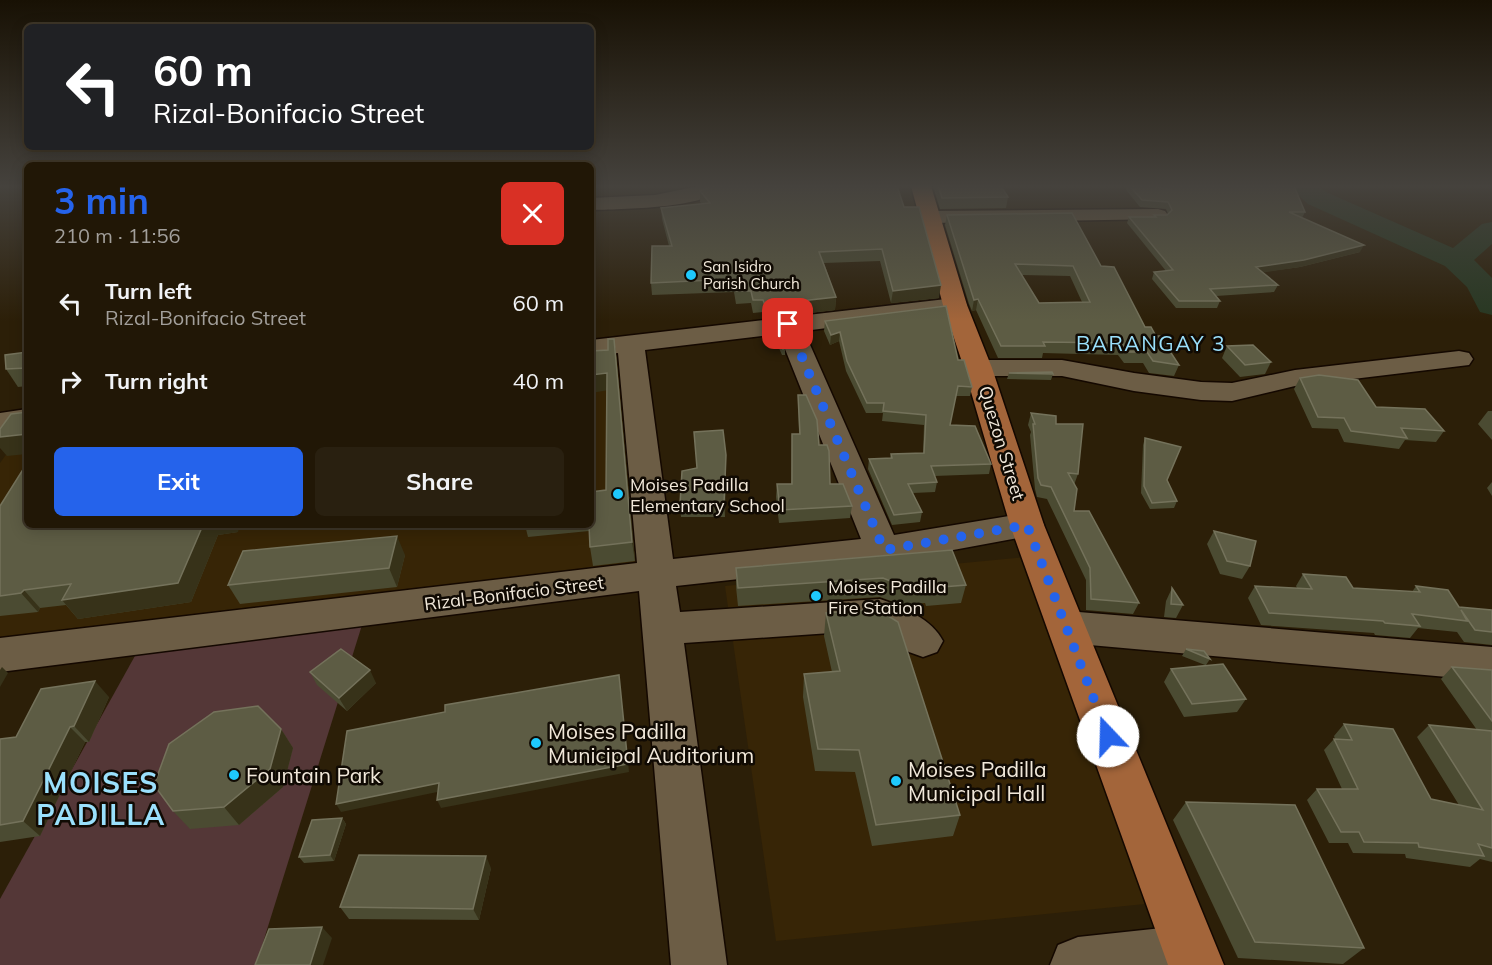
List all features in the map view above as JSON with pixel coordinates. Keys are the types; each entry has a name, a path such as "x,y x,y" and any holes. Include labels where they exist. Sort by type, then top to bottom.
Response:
{"main road":[{"name":"Quezon Street","path":"934,231 1027,525 1193,958"}],"street":[{"path":"594,348 956,305"},
{"path":"788,324 884,550"},
{"path":"631,344 699,965"},
{"path":"978,368 1062,368 1134,382 1201,391 1232,392 1295,378 1459,359"},
{"name":"Rizal-Bonifacio Street","path":"0,656 655,575 884,550 1027,525"},
{"path":"661,629 880,614 923,641"},
{"path":"1067,627 1492,664"},
{"path":"1078,965 1193,958"}],"shaded area":[{"name":"Moises Padilla Elementary School","path":"637,354 650,563 0,639 0,463 23,431 24,528 594,528 594,360"},
{"path":"1026,557 1145,904 776,941 725,586"},
{"path":"362,625 256,965 0,965 0,899 141,645"}],"building":[{"path":"668,231 926,231 941,285 893,291 882,249 819,252 836,297 765,305 763,300 753,300 751,291 735,291 734,279 651,283 652,246 672,246"},
{"path":"952,231 1082,231 1101,266 1114,267 1145,327 1151,327 1156,336 1160,336 1179,365 1153,361 1147,352 1128,352 1122,343 1043,342 1045,346 1001,346 978,299 974,300","holes":["1015,264 1073,266 1090,302 1039,303"]},
{"path":"1141,231 1332,231 1364,245 1304,260 1256,267 1278,285 1210,289 1220,301 1179,301 1154,272 1173,270"},
{"path":"946,306 958,360 964,360 972,387 958,386 950,425 975,426 991,464 931,466 937,482 908,484 922,512 894,515 869,459 892,458 891,454 924,453 926,415 883,411 884,403 867,403 847,361 840,332 831,335 825,321"},
{"path":"778,330 785,348 783,349 774,331"},
{"path":"608,339 614,339 632,542 590,547 589,528 594,528 594,492 606,490 607,373 594,375 594,351 608,350"},
{"path":"1253,345 1271,362 1245,365 1227,346"},
{"path":"24,352 24,368 6,369 5,355"},
{"path":"1052,372 1053,374 1009,373"},
{"path":"1319,375 1358,380 1376,407 1425,409 1444,431 1401,428 1407,438 1351,431 1344,418 1318,417 1300,378"},
{"path":"798,395 806,395 817,420 819,445 827,445 830,484 843,484 852,506 780,510 777,484 792,484 792,434 800,434"},
{"path":"24,412 24,434 0,437 0,429 11,414"},
{"path":"1031,413 1056,416 1056,424 1083,424 1078,474 1068,473 1077,489 1074,511 1089,511 1139,603 1091,599 1090,568 1051,487 1041,485 1038,478 1033,424 1035,424"},
{"path":"723,430 726,455 724,504 680,504 682,471 697,468 694,432"},
{"path":"1145,438 1181,447 1167,480 1177,501 1152,503 1144,486"},
{"path":"24,468 24,528 202,528 178,583 62,600 71,584 24,590 21,593 0,596 0,506"},
{"path":"1214,531 1256,541 1250,566 1227,561"},
{"path":"397,536 389,568 228,585 243,551"},
{"path":"952,550 966,585 930,588 929,585 905,587 883,578 738,588 736,568"},
{"path":"1303,574 1346,577 1353,588 1420,592 1416,586 1448,590 1459,607 1492,610 1492,632 1475,630 1461,610 1467,621 1412,614 1420,626 1383,621 1269,613 1255,586 1312,589"},
{"path":"1172,588 1183,605 1171,604"},
{"name":"Moises Padilla Municipal Hall","path":"877,609 898,622 960,815 876,825 859,750 818,749 804,674 840,671 826,613"},
{"path":"341,649 370,670 339,698 310,672"},
{"path":"1186,649 1204,651 1210,659"},
{"path":"1223,664 1246,699 1192,704 1171,669"},
{"path":"1452,667 1492,670 1492,721"},
{"name":"Moises Padilla Municipal Auditorium","path":"619,675 628,764 437,800 439,783 336,804 347,731 445,712 445,705"},
{"path":"95,681 74,726 70,727 23,821 0,825 0,739 16,737 41,689"},
{"name":"Fountain Park","path":"258,706 281,729 270,769 224,807 173,811 154,785 169,744 214,712"},
{"path":"1344,724 1393,729 1431,799 1483,810 1429,725 1492,731 1492,848 1478,844 1484,856 1419,847 1418,843 1364,842 1359,832 1341,832 1317,789 1358,789 1334,739 1352,740"},
{"path":"1186,802 1295,805 1364,948 1255,942"},
{"path":"342,818 330,855 299,857 312,820"},
{"path":"359,855 486,856 473,909 340,907"},
{"path":"322,927 310,965 255,965 269,929"}],"waterway":[{"path":"1391,231 1456,260"},
{"path":"1456,260 1491,231"},
{"path":"1456,260 1480,283 1492,305"}],"place":[{"name":"San Isidro Parish Church","path":"691,275"},
{"name":"Moises Padilla Elementary School","path":"618,494"},
{"name":"Moises Padilla Fire Station","path":"816,596"},
{"name":"Moises Padilla Municipal Auditorium","path":"536,743"},
{"name":"Fountain Park","path":"234,775"},
{"name":"Moises Padilla Municipal Hall","path":"896,781"}],"district":[{"name":"BARANGAY 3","path":"1151,343"},
{"name":"MOISES PADILLA","path":"101,798"}],"route":[{"path":"788,324 884,550 1027,525 1108,736"}]}
